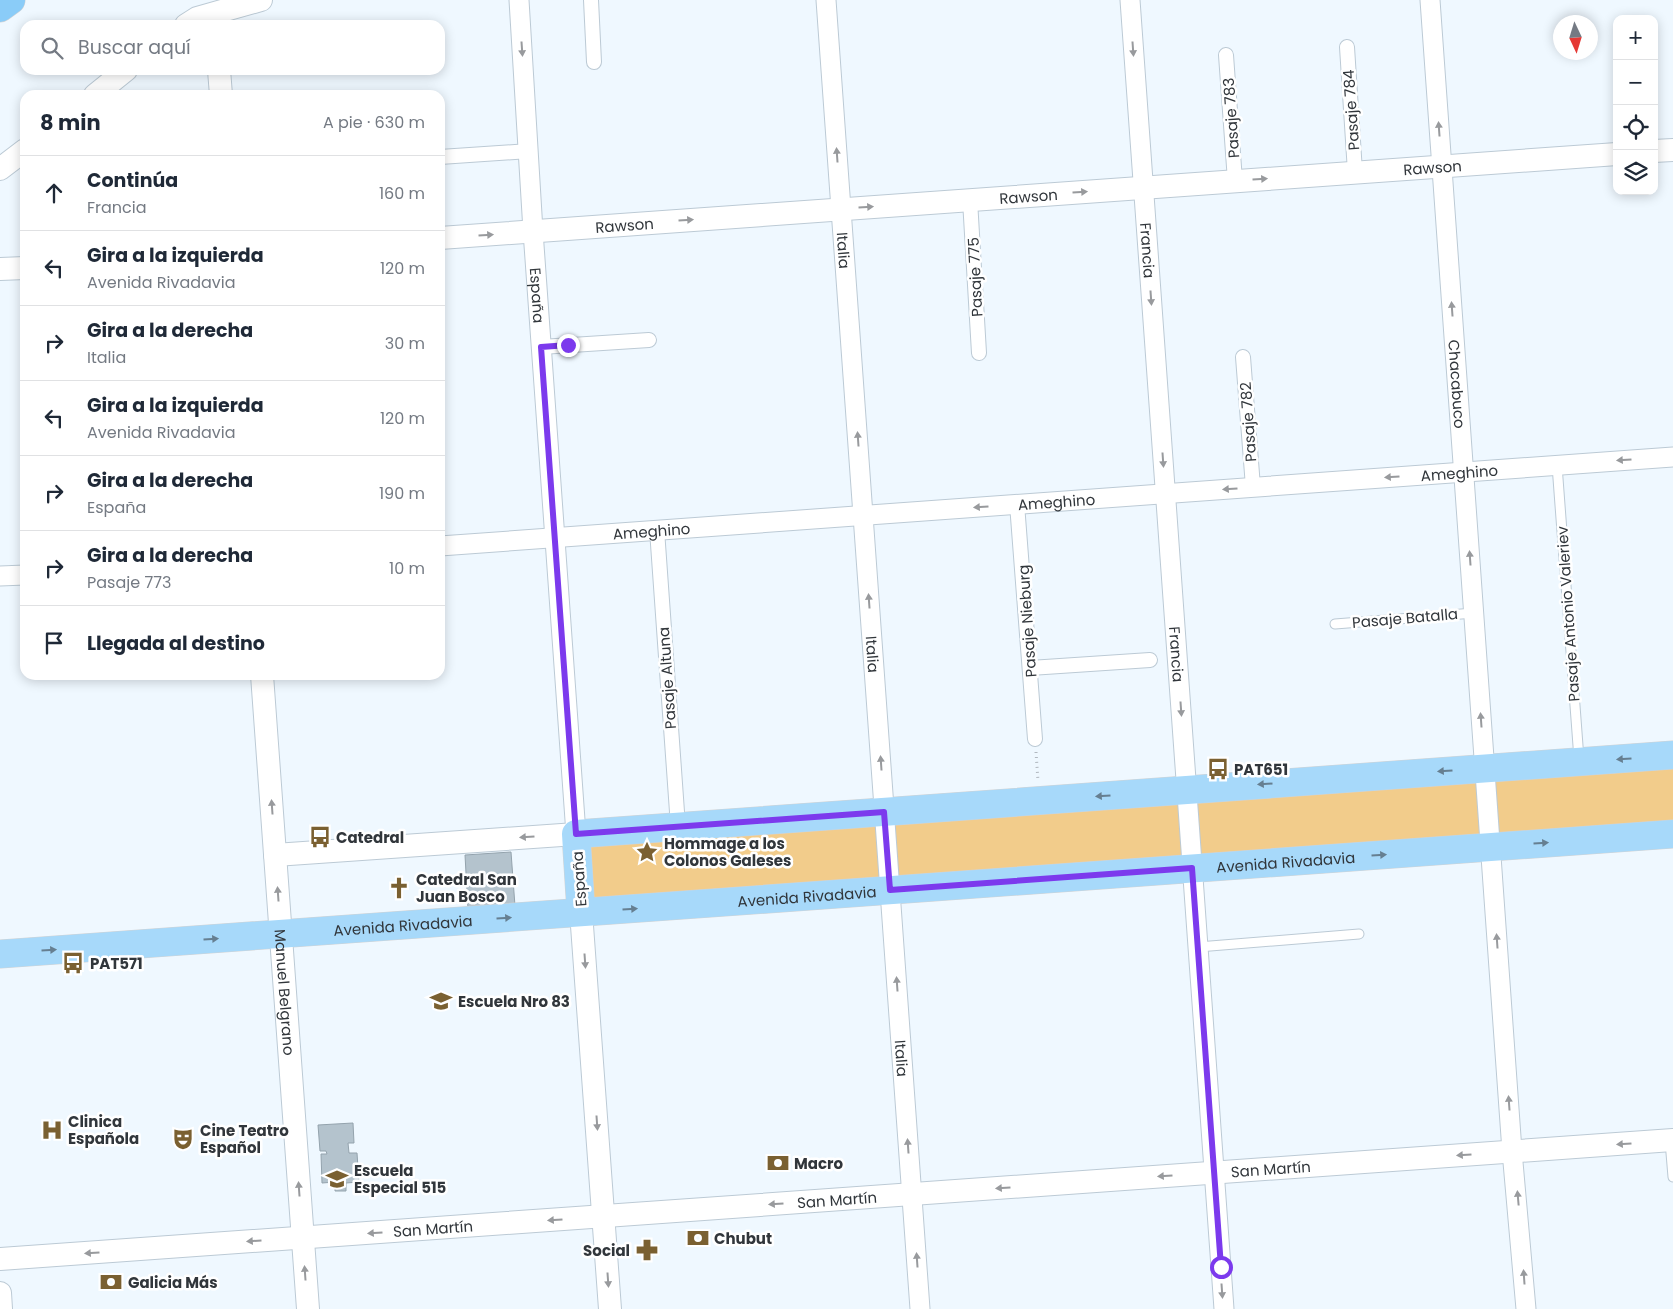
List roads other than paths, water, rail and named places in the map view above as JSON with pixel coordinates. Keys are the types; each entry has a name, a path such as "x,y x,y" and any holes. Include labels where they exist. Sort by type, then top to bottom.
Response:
{"highway":[{"path":"0,8 11,0"}],"main road":[{"path":"576,834 1673,755"},
{"name":"España","path":"576,834 582,912"},
{"name":"Avenida Rivadavia","path":"0,954 1673,834"}],"street":[{"path":"193,20 261,0"},
{"name":"España","path":"519,0 533,231 576,834"},
{"path":"591,0 594,62"},
{"name":"Italia","path":"826,0 920,1309"},
{"name":"Francia","path":"1130,0 1224,1309"},
{"name":"Chacabuco","path":"1430,0 1512,1151 1526,1309"},
{"name":"Pasaje 784","path":"1347,47 1355,172"},
{"name":"Pasaje 783","path":"1226,55 1235,181"},
{"path":"100,90 120,75"},
{"path":"219,75 221,90"},
{"path":"1658,151 1673,150"},
{"path":"445,157 529,151"},
{"path":"0,169 20,154"},
{"name":"Rawson","path":"445,238 1613,154"},
{"name":"Pasaje 775","path":"970,200 980,353"},
{"path":"0,269 20,268"},
{"path":"541,347 649,340"},
{"name":"Pasaje 782","path":"1243,357 1253,487"},
{"name":"Ameghino","path":"445,546 1673,457"},
{"name":"Pasaje Nieburg","path":"1017,504 1035,739"},
{"name":"Pasaje Altuna","path":"657,530 678,826"},
{"path":"0,576 20,575"},
{"path":"1030,668 1150,660"},
{"name":"Manuel Belgrano","path":"262,680 308,1309"},
{"path":"275,855 576,834"},
{"name":"España","path":"582,912 610,1309"},
{"name":"San Martín","path":"0,1259 1672,1140"},
{"path":"0,1293 1,1309"}],"lane":[{"name":"Pasaje Antonio Valeriev","path":"1557,465 1579,762"},
{"name":"Pasaje Batalla","path":"1336,624 1474,613"},
{"path":"1198,947 1359,934"},
{"path":"1672,1140 1673,1177"}],"place":[{"name":"PAT651","path":"1218,769"},
{"name":"Catedral","path":"320,837"},
{"name":"Hommage a los Colonos Galeses","path":"647,852"},
{"name":"Catedral San Juan Bosco","path":"399,888"},
{"name":"PAT571","path":"73,963"},
{"name":"Escuela Nro 83","path":"441,1001"},
{"name":"Clinica Española","path":"52,1130"},
{"name":"Cine Teatro Español","path":"183,1139"},
{"name":"Macro","path":"778,1163"},
{"name":"Escuela Especial 515","path":"337,1179"},
{"name":"Chubut","path":"698,1238"},
{"name":"Social","path":"647,1250"},
{"name":"Galicia Más","path":"111,1282"}]}
